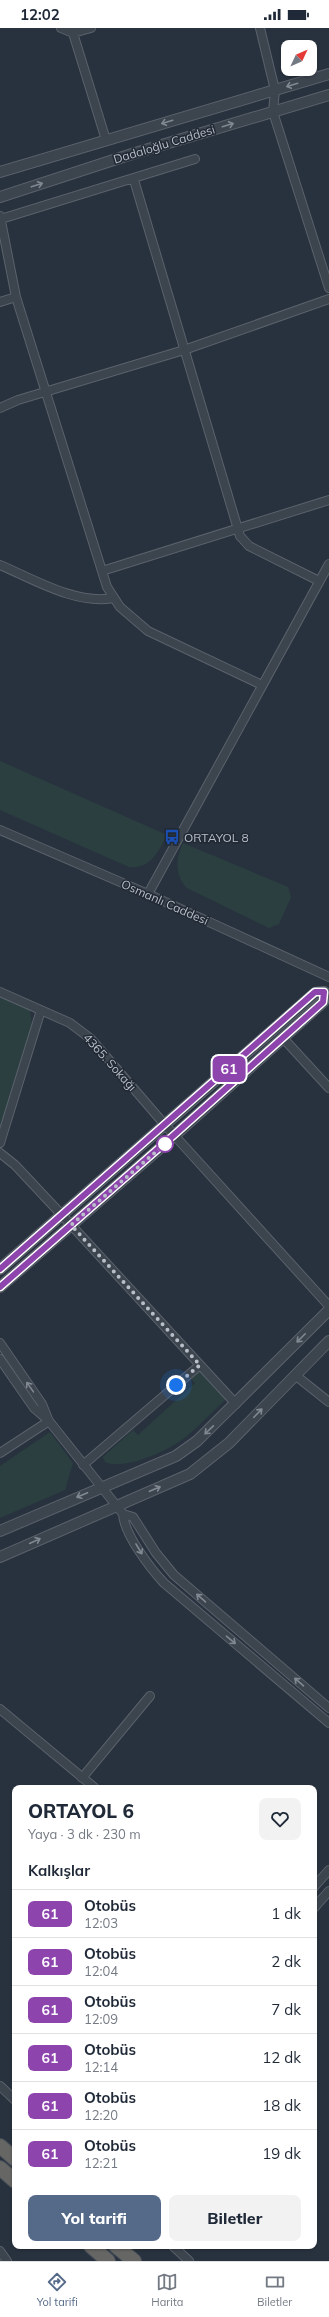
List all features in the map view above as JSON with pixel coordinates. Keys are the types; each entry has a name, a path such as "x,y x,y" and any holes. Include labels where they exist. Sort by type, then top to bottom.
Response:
{"highway":[{"path":"0,2146 12,2156"},
{"path":"0,2168 12,2178"},
{"path":"94,2249 108,2261"},
{"path":"120,2249 134,2261"}],"street":[{"path":"61,28 74,31 91,28"},
{"path":"260,28 274,90 273,112 329,288"},
{"path":"74,31 106,140"},
{"name":"Dadaloğlu Caddesi","path":"0,172 329,74"},
{"name":"Dadaloğlu Caddesi","path":"0,197 135,153 329,95"},
{"path":"195,159 134,180 0,218 16,297 102,571 113,598 128,616 148,631 262,685"},
{"path":"134,180 240,536 249,546 320,581"},
{"path":"0,302 16,297"},
{"path":"0,408 46,392 184,350 329,299"},
{"path":"102,571 329,500"},
{"path":"148,894 329,564"},
{"path":"0,565 78,597 96,600 113,598"},
{"name":"Osmanlı Caddesi","path":"0,830 148,894 329,977"},
{"path":"0,1287 323,1002 327,989"},
{"path":"0,1269 315,992 327,989"},
{"name":"4365. Sokağı","path":"0,992 70,1023 91,1039 165,1125 329,1306"},
{"path":"0,1143 41,1010"},
{"path":"283,1038 329,1088"},
{"path":"0,1153 15,1165 236,1404"},
{"path":"0,1531 176,1456 197,1441 236,1404 329,1310"},
{"path":"0,1557 190,1474 209,1461 329,1341"},
{"path":"0,1343 42,1404 49,1421"},
{"path":"0,1359 34,1408 49,1421 116,1506 123,1514 133,1517 156,1553 174,1575 329,1708"},
{"path":"83,1465 200,1365"},
{"path":"295,1375 329,1402"},
{"path":"0,1453 49,1421"},
{"path":"123,1514 124,1523 142,1553 164,1583 329,1723"},
{"path":"82,1778 150,1696"},
{"path":"0,1709 91,1785"},
{"path":"317,1884 329,1870"},
{"path":"317,1905 329,1891"},
{"path":"0,2086 12,2097"},
{"path":"176,2249 189,2261"},
{"path":"0,2251 7,2261"}],"green space":[{"path":"0,761 167,835 153,858 143,865 129,867 0,810"},
{"path":"183,843 288,887 291,897 279,924 269,928 187,888 178,872 180,849"},
{"path":"0,990 29,1003 32,1025 4,1129 0,1127"},
{"path":"203,1366 226,1397 225,1400 187,1436 159,1453 124,1464 105,1462 103,1457 133,1430 138,1435 195,1383 190,1378"},
{"path":"50,1432 73,1463 65,1490 0,1518 0,1466"}],"bus line":[{"name":"61","path":"0,1269 315,992 324,992 323,1002 0,1287"}],"place":[{"name":"ORTAYOL 8","path":"172,837"}],"route":[{"path":"165,1144 71,1225 200,1365 176,1385"}]}
